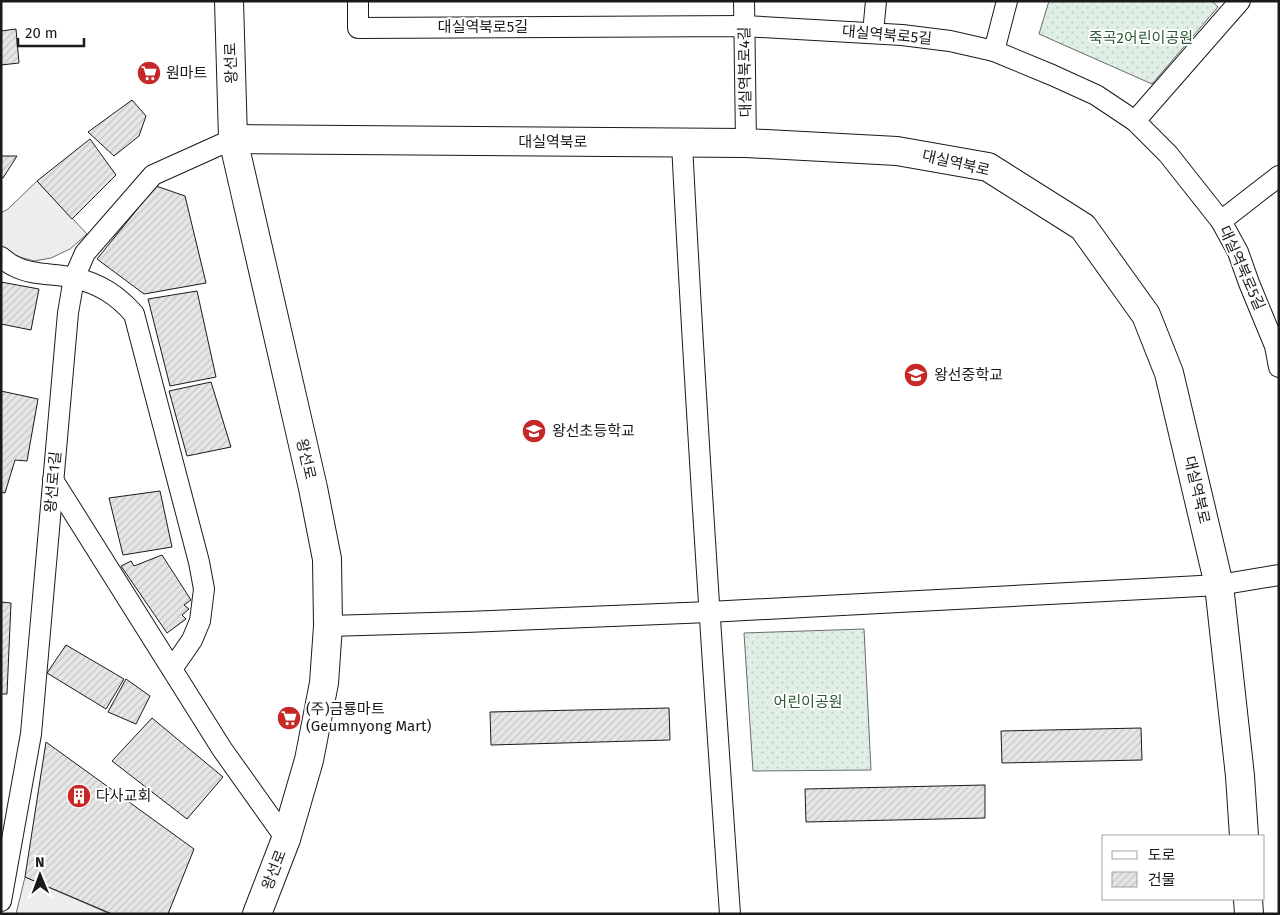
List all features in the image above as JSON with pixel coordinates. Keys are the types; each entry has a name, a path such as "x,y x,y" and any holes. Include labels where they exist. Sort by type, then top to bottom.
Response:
{"street":[{"name":"왕선로","path":"229,1 232,139 313,488 327,559 328,626 324,683 309,760 286,840 257,914"},
{"name":"대실역북로5길","path":"358,1 358,28 744,26 902,35 950,41 994,51 1096,95 1135,122 1168,154 1222,221 1238,252 1275,346 1279,367"},
{"name":"대실역북로4길","path":"744,1 746,143"},
{"path":"874,33 876,1"},
{"path":"994,51 1007,1"},
{"path":"1135,122 1240,1"},
{"name":"대실역북로","path":"232,139 746,143 897,151 988,168 1083,227 1146,315 1169,373 1220,585 1240,776 1244,835"},
{"name":"왕선로1길","path":"1,901 31,734 68,313 74,278 85,254 153,175 232,139"},
{"path":"682,143 709,612 730,914"},
{"path":"1222,221 1279,176"},
{"path":"1,257 15,266 38,274 74,278 103,287 126,304 134,314 197,553 204,589 200,621 192,640 172,669"},
{"path":"53,480 222,749 286,840"},
{"path":"328,626 709,612 1220,585 1279,575"},
{"path":"1248,900 1249,914"}],"green space":[{"name":"죽곡2어린이공원","path":"1049,1 1212,1 1218,7 1152,84 1039,34"},
{"name":"어린이공원","path":"864,629 871,770 753,771 744,633"}],"shaded area":[{"path":"37,181 87,234 70,249 51,258 34,261 9,253 1,248 1,213 8,209"},
{"path":"25,877 110,914 16,914"}],"building":[{"path":"16,29 19,63 1,65 1,31"},
{"path":"132,100 146,116 139,136 114,156 88,132"},
{"path":"90,139 116,175 72,219 37,181"},
{"path":"1,156 17,156 3,178 1,178"},
{"path":"156,186 185,196 206,283 144,294 97,259"},
{"path":"1,282 39,289 31,330 1,324"},
{"path":"197,291 216,377 170,386 148,299"},
{"path":"211,382 231,447 187,456 169,391"},
{"path":"1,391 38,399 27,461 15,460 5,493 1,492"},
{"path":"160,491 172,547 123,555 109,498"},
{"path":"162,555 191,600 184,605 189,609 182,615 186,619 167,633 121,566 131,561 134,566"},
{"path":"1,602 11,603 7,694 1,694"},
{"path":"66,645 124,679 106,709 47,673"},
{"path":"126,679 150,696 136,724 108,712"},
{"path":"669,708 670,740 491,745 490,712"},
{"path":"152,718 223,777 187,819 112,761"},
{"path":"1141,728 1142,760 1002,763 1001,731"},
{"name":"다사교회","path":"46,742 194,849 168,914 112,914 25,877"},
{"path":"985,785 985,818 806,822 805,789"}],"place":[{"name":"원마트","path":"149,73"},
{"name":"왕선중학교","path":"916,375"},
{"name":"왕선초등학교","path":"534,431"},
{"name":"(주)금룡마트 (Geumnyong Mart)","path":"289,718"},
{"name":"다사교회","path":"79,796"}]}
